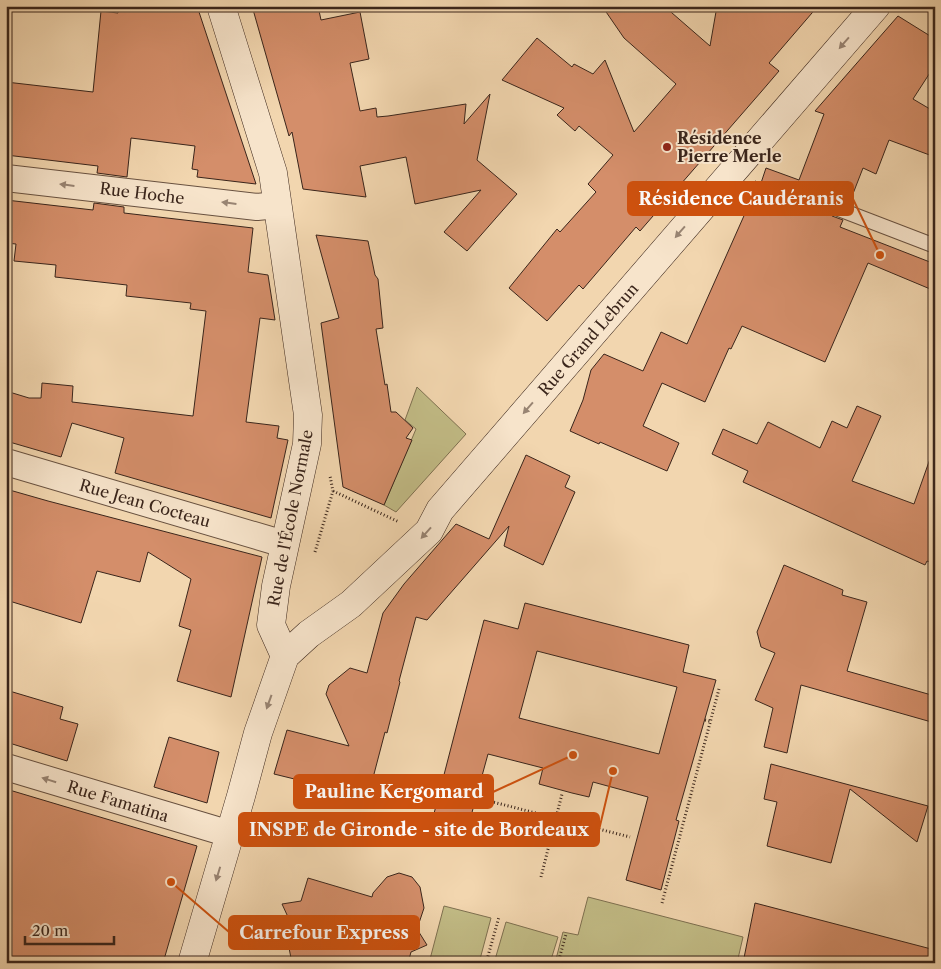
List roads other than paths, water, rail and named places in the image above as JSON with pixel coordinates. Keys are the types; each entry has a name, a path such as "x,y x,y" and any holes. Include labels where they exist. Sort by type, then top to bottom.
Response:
{"main road":[{"name":"Rue de l'École Normale","path":"221,6 273,172 308,415 307,444 299,488 284,544 271,624 285,656"},
{"name":"Rue Grand Lebrun","path":"285,656 309,634 350,604 429,531 440,510 876,6"},
{"path":"192,963 258,733 285,656"}],"street":[{"name":"Rue Hoche","path":"6,178 257,207 277,205"},
{"name":"Rue Jean Cocteau","path":"6,462 284,544"},
{"name":"Rue Famatina","path":"6,767 230,834"}],"lane":[{"path":"836,208 935,246"}],"place":[{"name":"Résidence Pierre Merle","path":"667,147"},
{"name":"Résidence Caudéranis","path":"880,255"},
{"name":"Pauline Kergomard","path":"573,755"},
{"name":"INSPE de Gironde - site de Bordeaux","path":"613,771"},
{"name":"Carrefour Express","path":"171,882"}]}
